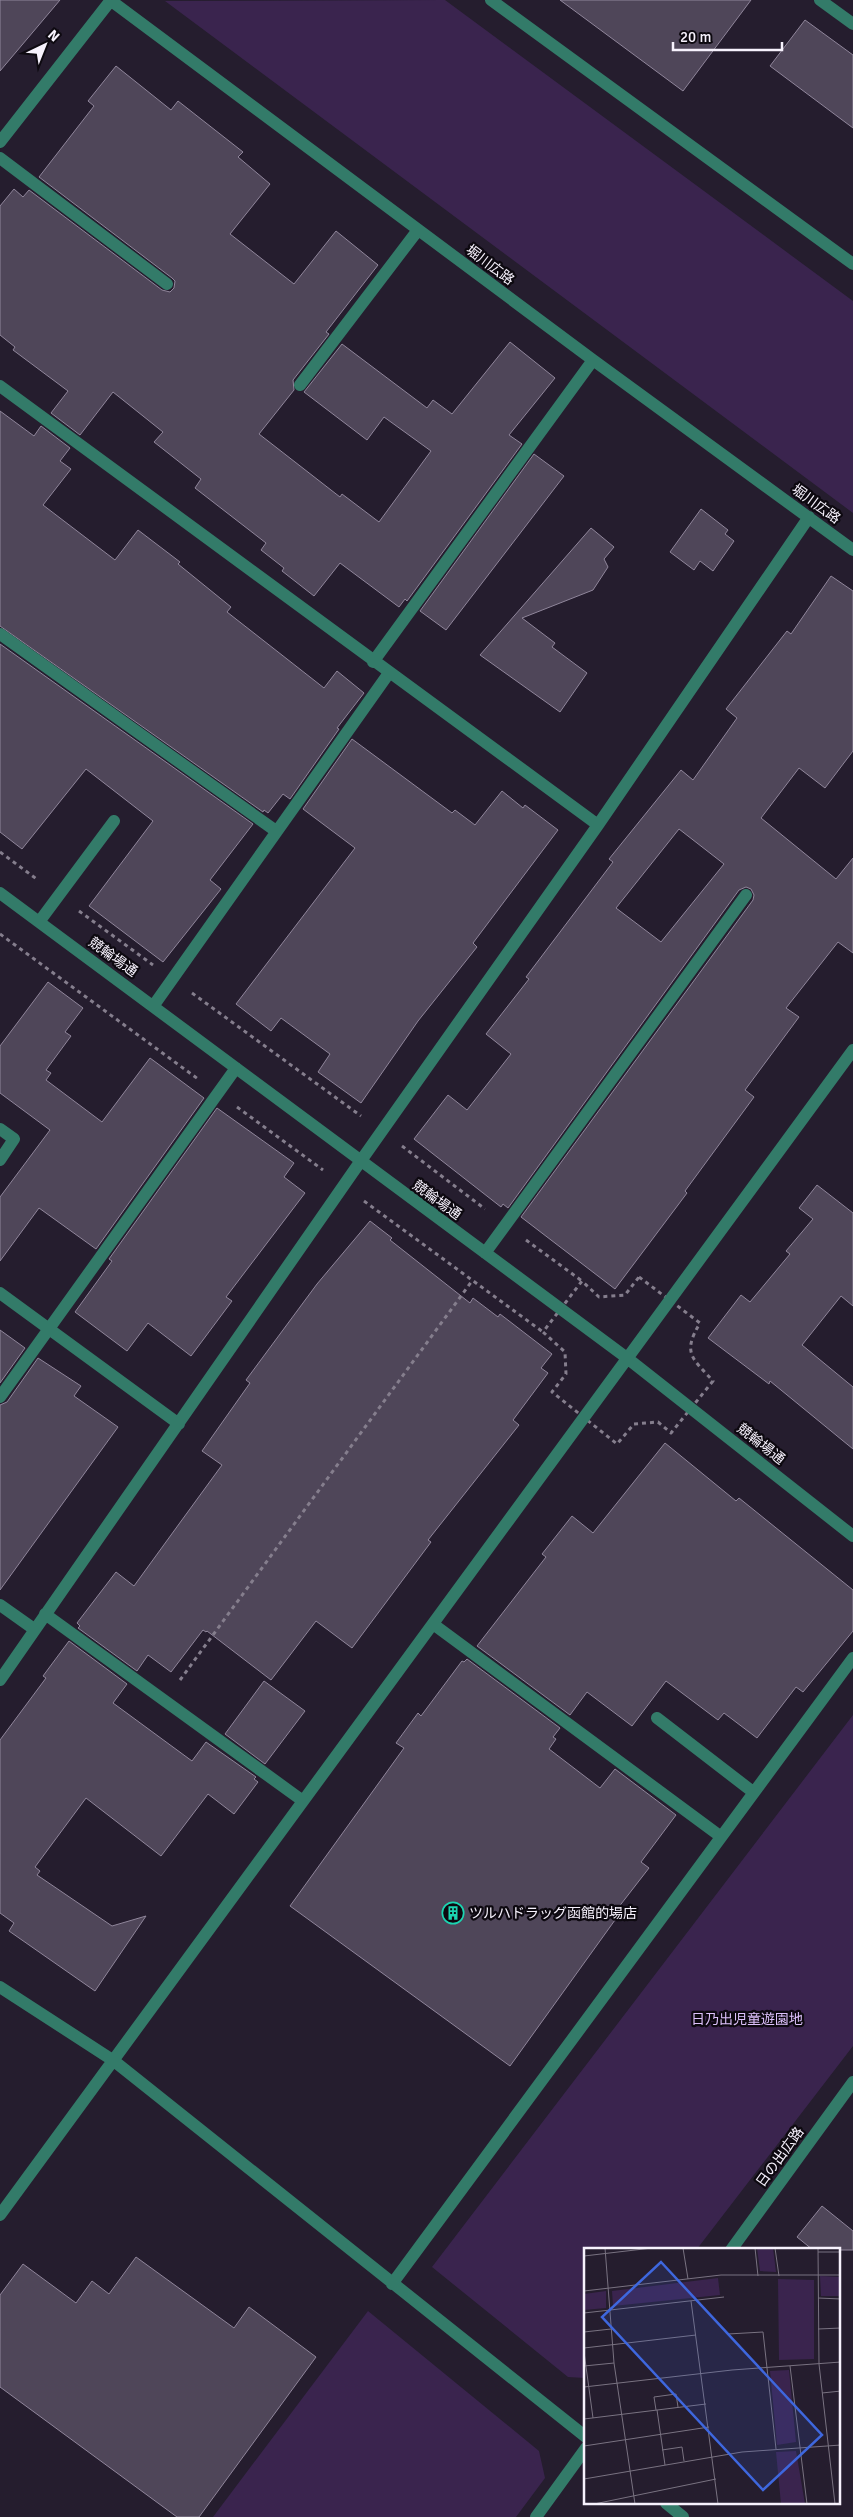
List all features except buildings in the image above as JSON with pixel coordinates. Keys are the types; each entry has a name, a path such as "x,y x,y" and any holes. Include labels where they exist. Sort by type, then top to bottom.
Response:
{"street":[{"path":"0,142 111,0"},
{"name":"堀川広路","path":"111,0 592,360 853,550"},
{"path":"491,0 853,264"},
{"path":"820,0 853,24"},
{"path":"0,158 167,284"},
{"path":"300,385 418,230"},
{"path":"373,662 592,360"},
{"path":"0,386 373,662 598,825"},
{"path":"0,1680 360,1162 598,825 809,517"},
{"path":"0,634 276,832"},
{"path":"154,1006 389,673"},
{"path":"39,922 114,821"},
{"name":"競輪場通","path":"0,893 154,1006 360,1162 627,1358 853,1536"},
{"path":"484,1253 746,895"},
{"path":"0,2215 853,1050"},
{"path":"0,1397 236,1068"},
{"path":"0,1129 14,1139 0,1160"},
{"path":"0,1293 178,1424"},
{"path":"0,1605 34,1629"},
{"path":"45,1614 166,1699 304,1801"},
{"path":"433,1624 720,1836"},
{"path":"392,2284 720,1836 853,1658"},
{"path":"657,1718 753,1792"},
{"path":"0,1987 114,2061 584,2435"},
{"name":"日の出広路","path":"732,2248 853,2082"},
{"path":"536,2517 584,2451"},
{"path":"667,2504 683,2517"}],"path":[{"path":"0,852 382,1131 582,1281"},
{"path":"0,934 543,1332"},
{"path":"166,1699 472,1281"}],"green space":[{"path":"445,0 853,301 853,513 165,1"},
{"name":"日乃出児童遊園地","path":"853,1715 853,2046 698,2248 584,2248 584,2378 568,2377 432,2267"},
{"path":"368,2311 539,2451 545,2478 516,2517 213,2517"}],"place":[{"name":"ツルハドラッグ函館的場店","path":"453,1913"}]}
